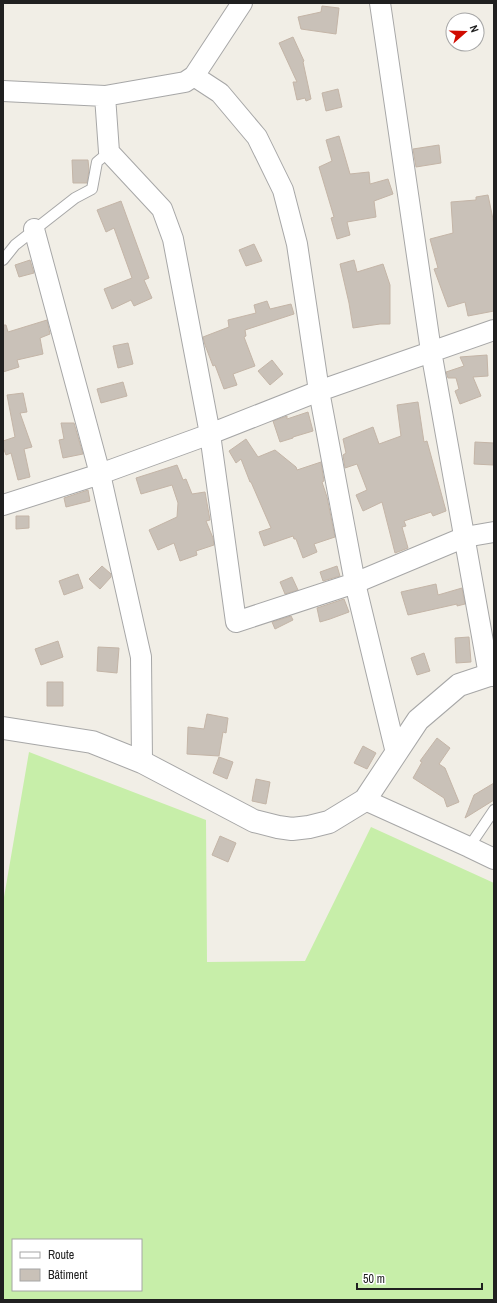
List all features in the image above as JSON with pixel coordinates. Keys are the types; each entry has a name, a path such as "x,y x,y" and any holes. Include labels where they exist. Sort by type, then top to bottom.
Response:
{"street":[{"path":"3,91 105,96 185,82 194,76 242,3"},
{"path":"3,728 92,742 142,762 254,821 278,827 309,827 329,822 365,800 418,720 459,685 491,675 431,351 380,3"},
{"path":"194,76 220,93 257,137 283,190 297,244 319,391 355,583 396,753"},
{"path":"105,96 109,152 162,209 173,239 210,434 236,622 355,583 465,537 494,532"},
{"path":"34,229 100,474 141,657 142,762"},
{"path":"3,505 100,474 210,434 319,391 494,330"},
{"path":"468,339 494,345"},
{"path":"365,800 469,847 494,860"}],"lane":[{"path":"3,260 15,245 34,229 75,198 92,189 97,162 109,152"},
{"path":"469,847 494,810"}],"green space":[{"path":"29,752 206,820 207,962 305,961 371,827 494,883 494,1300 3,1300 3,903"}],"building":[{"path":"322,6 339,8 336,34 301,29 298,17 321,12"},
{"path":"293,37 304,61 311,99 306,101 305,98 297,100 293,82 297,82 279,43"},
{"path":"338,89 342,107 326,111 322,93"},
{"path":"339,136 350,174 369,172 370,184 388,179 393,194 374,201 376,217 347,222 350,235 337,239 331,218 334,217 319,167 332,161 326,140"},
{"path":"439,145 441,163 416,167 413,149"},
{"path":"72,160 88,160 89,170 87,183 73,183"},
{"path":"488,195 494,224 494,311 468,316 465,302 448,307 434,269 438,268 430,239 453,233 451,202 476,200 476,197"},
{"path":"121,201 149,278 144,280 152,298 134,306 131,300 112,309 104,289 132,278 114,228 106,232 97,210"},
{"path":"254,244 262,261 246,266 239,250"},
{"path":"30,260 34,273 19,277 15,265"},
{"path":"354,260 357,272 383,264 390,285 390,324 353,328 340,264"},
{"path":"267,301 270,309 291,304 294,314 245,330 246,336 244,337 255,366 233,374 237,385 224,389 215,365 213,366 203,337 229,327 228,320 256,313 254,305"},
{"path":"47,320 50,334 40,338 43,354 17,360 19,367 3,372 3,325 6,325 8,332"},
{"path":"128,343 133,364 118,368 113,346"},
{"path":"487,355 488,376 473,377 481,396 460,404 455,391 459,389 456,378 448,378 446,372 464,366 460,357"},
{"path":"272,360 283,374 270,385 258,371"},
{"path":"123,382 127,396 101,403 97,389"},
{"path":"23,393 27,412 20,413 32,447 24,449 30,477 18,480 11,453 6,455 3,447 3,441 15,437 7,395"},
{"path":"418,402 424,442 427,441 446,511 433,516 431,512 404,521 406,526 402,527 408,548 395,553 382,502 363,511 356,495 367,490 357,464 345,468 343,455 346,453 343,439 373,427 379,444 401,436 397,405"},
{"path":"308,412 313,431 280,442 273,421 287,416 287,419"},
{"path":"61,423 74,423 83,454 63,458 59,440 64,439"},
{"path":"246,439 258,457 275,450 296,467 297,470 321,462 324,481 322,482 327,497 335,537 314,544 317,552 303,558 296,539 294,539 293,536 264,546 259,532 271,528 241,459 236,463 229,451"},
{"path":"475,442 494,443 493,465 474,464"},
{"path":"177,465 183,480 186,479 192,494 205,492 210,520 206,521 213,538 214,545 196,551 197,555 180,561 174,543 158,550 149,530 177,517 178,503 172,485 141,494 136,478"},
{"path":"88,490 90,501 66,507 64,498"},
{"path":"16,516 29,516 29,528 16,529"},
{"path":"102,566 111,574 111,577 100,589 89,579"},
{"path":"337,566 340,576 323,581 320,572"},
{"path":"78,574 83,588 64,595 59,581"},
{"path":"292,577 298,590 285,594 280,582"},
{"path":"436,584 438,595 462,588 465,604 457,606 457,604 408,615 401,592"},
{"path":"344,599 349,612 320,622 317,608"},
{"path":"291,616 293,620 275,629 272,622"},
{"path":"469,637 471,662 456,663 455,638"},
{"path":"58,641 63,657 41,665 35,649"},
{"path":"98,647 119,648 117,673 97,671"},
{"path":"424,653 430,671 417,675 411,658"},
{"path":"47,682 63,682 63,706 47,706"},
{"path":"207,714 228,718 226,733 223,732 219,756 187,754 188,727 204,729"},
{"path":"437,738 450,748 439,764 445,768 459,802 447,807 444,798 413,778 422,762 420,761"},
{"path":"363,746 376,753 367,769 354,763"},
{"path":"219,757 233,762 227,779 213,773"},
{"path":"256,779 270,782 266,804 252,801"},
{"path":"494,783 494,800 465,818 474,795"},
{"path":"220,836 236,843 228,862 212,855"}]}
